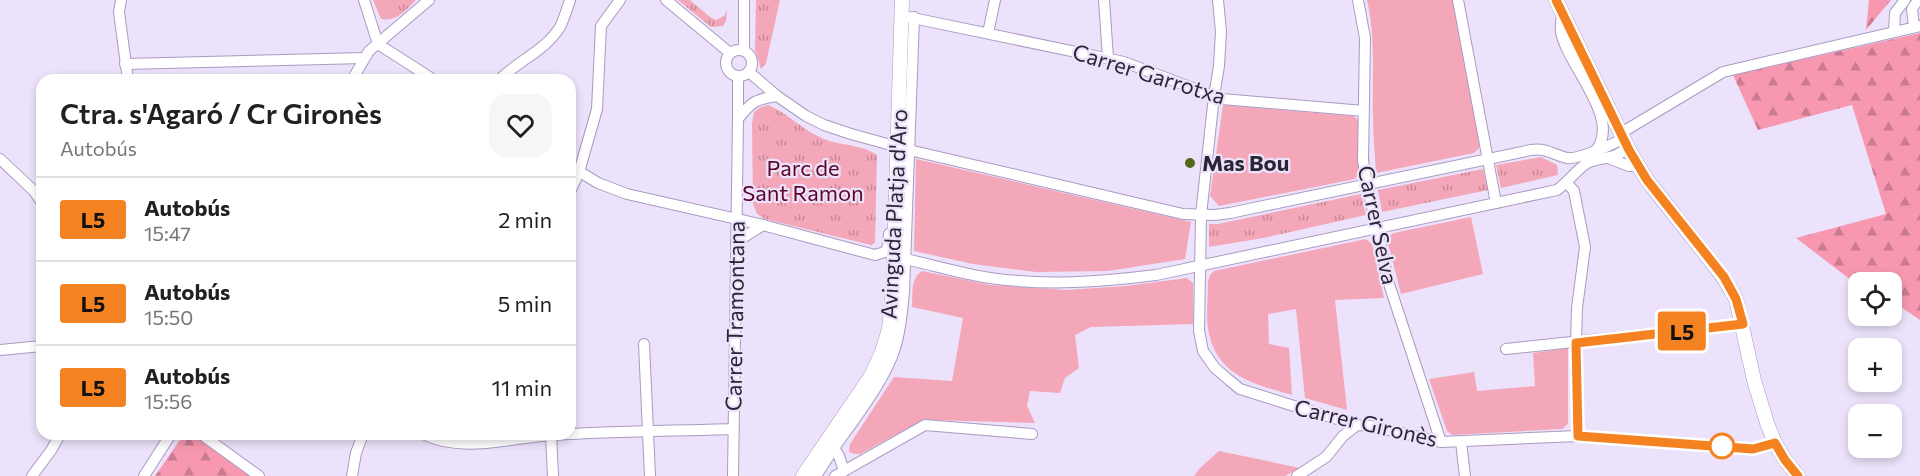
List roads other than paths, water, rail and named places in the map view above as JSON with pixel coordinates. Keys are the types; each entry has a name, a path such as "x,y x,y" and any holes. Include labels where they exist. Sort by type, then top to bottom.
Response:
{"street":[{"path":"121,0 119,12 127,74"},
{"path":"364,0 378,44 425,74"},
{"path":"355,74 369,51 429,0"},
{"path":"506,74 552,37 559,27 570,0"},
{"path":"576,166 597,109 601,26 620,0"},
{"path":"666,0 730,53"},
{"path":"744,0 744,51"},
{"name":"Avinguda Platja d'Aro","path":"803,476 871,376 882,352 892,312 897,191 904,148 908,16 902,0"},
{"path":"988,33 994,0"},
{"path":"1104,0 1108,58"},
{"path":"1214,96 1221,32 1218,0"},
{"name":"Carrer Selva","path":"1358,0 1365,38 1363,160 1367,184 1389,285 1441,442"},
{"path":"1458,0 1496,203"},
{"path":"1556,0 1624,139 1647,180 1724,277 1736,299 1754,380 1775,443 1798,476"},
{"path":"1894,32 1895,13 1905,0"},
{"path":"749,72 777,96 824,125 904,148 1168,211 1201,215 1230,213 1531,150 1543,149 1569,159 1582,156 1624,139 1723,72 1917,27 1912,9 1918,0"},
{"path":"1562,13 1561,32 1603,123 1601,144 1596,150"},
{"name":"Carrer Garrotxa","path":"908,16 1124,62 1222,99 1364,111"},
{"path":"744,51 748,53 752,61 749,72 738,76 726,67 726,61 730,53 744,51"},
{"path":"125,64 364,58"},
{"name":"Carrer Tramontana","path":"733,476 738,76"},
{"path":"738,119 749,106 759,99 777,96"},
{"name":"Carrer Gironès","path":"1214,96 1201,215 1199,331 1203,351 1215,368 1240,389 1357,425 1441,442 1578,436 1753,449 1775,443"},
{"path":"905,259 989,278 1035,282 1102,282 1200,267 1557,190 1585,164 1624,152 1624,139"},
{"path":"816,476 872,393 895,349 904,292 904,148"},
{"path":"1608,158 1639,166"},
{"path":"0,159 36,194"},
{"path":"576,170 598,183 627,194 763,225 875,255 885,252 888,246 891,203 897,191"},
{"path":"1567,183 1574,191 1585,247 1577,308 1578,436"},
{"path":"736,242 763,225"},
{"path":"1506,349 1743,324"},
{"path":"644,344 650,476"},
{"path":"0,350 36,347"},
{"path":"834,448 839,456 839,473 925,425 1032,435"},
{"path":"1298,476 1326,457 1343,436 1357,425"},
{"path":"576,433 733,429"},
{"path":"32,476 57,440"},
{"path":"144,476 167,440"},
{"path":"209,440 258,476"},
{"path":"352,476 361,440"},
{"path":"443,440 474,443 520,440"},
{"path":"551,440 553,476"},
{"path":"1461,442 1465,476"}],"place":[{"name":"Mas Bou","path":"1190,163"}],"park label":[{"name":"Parc de Sant Ramon","path":"803,180"}]}
